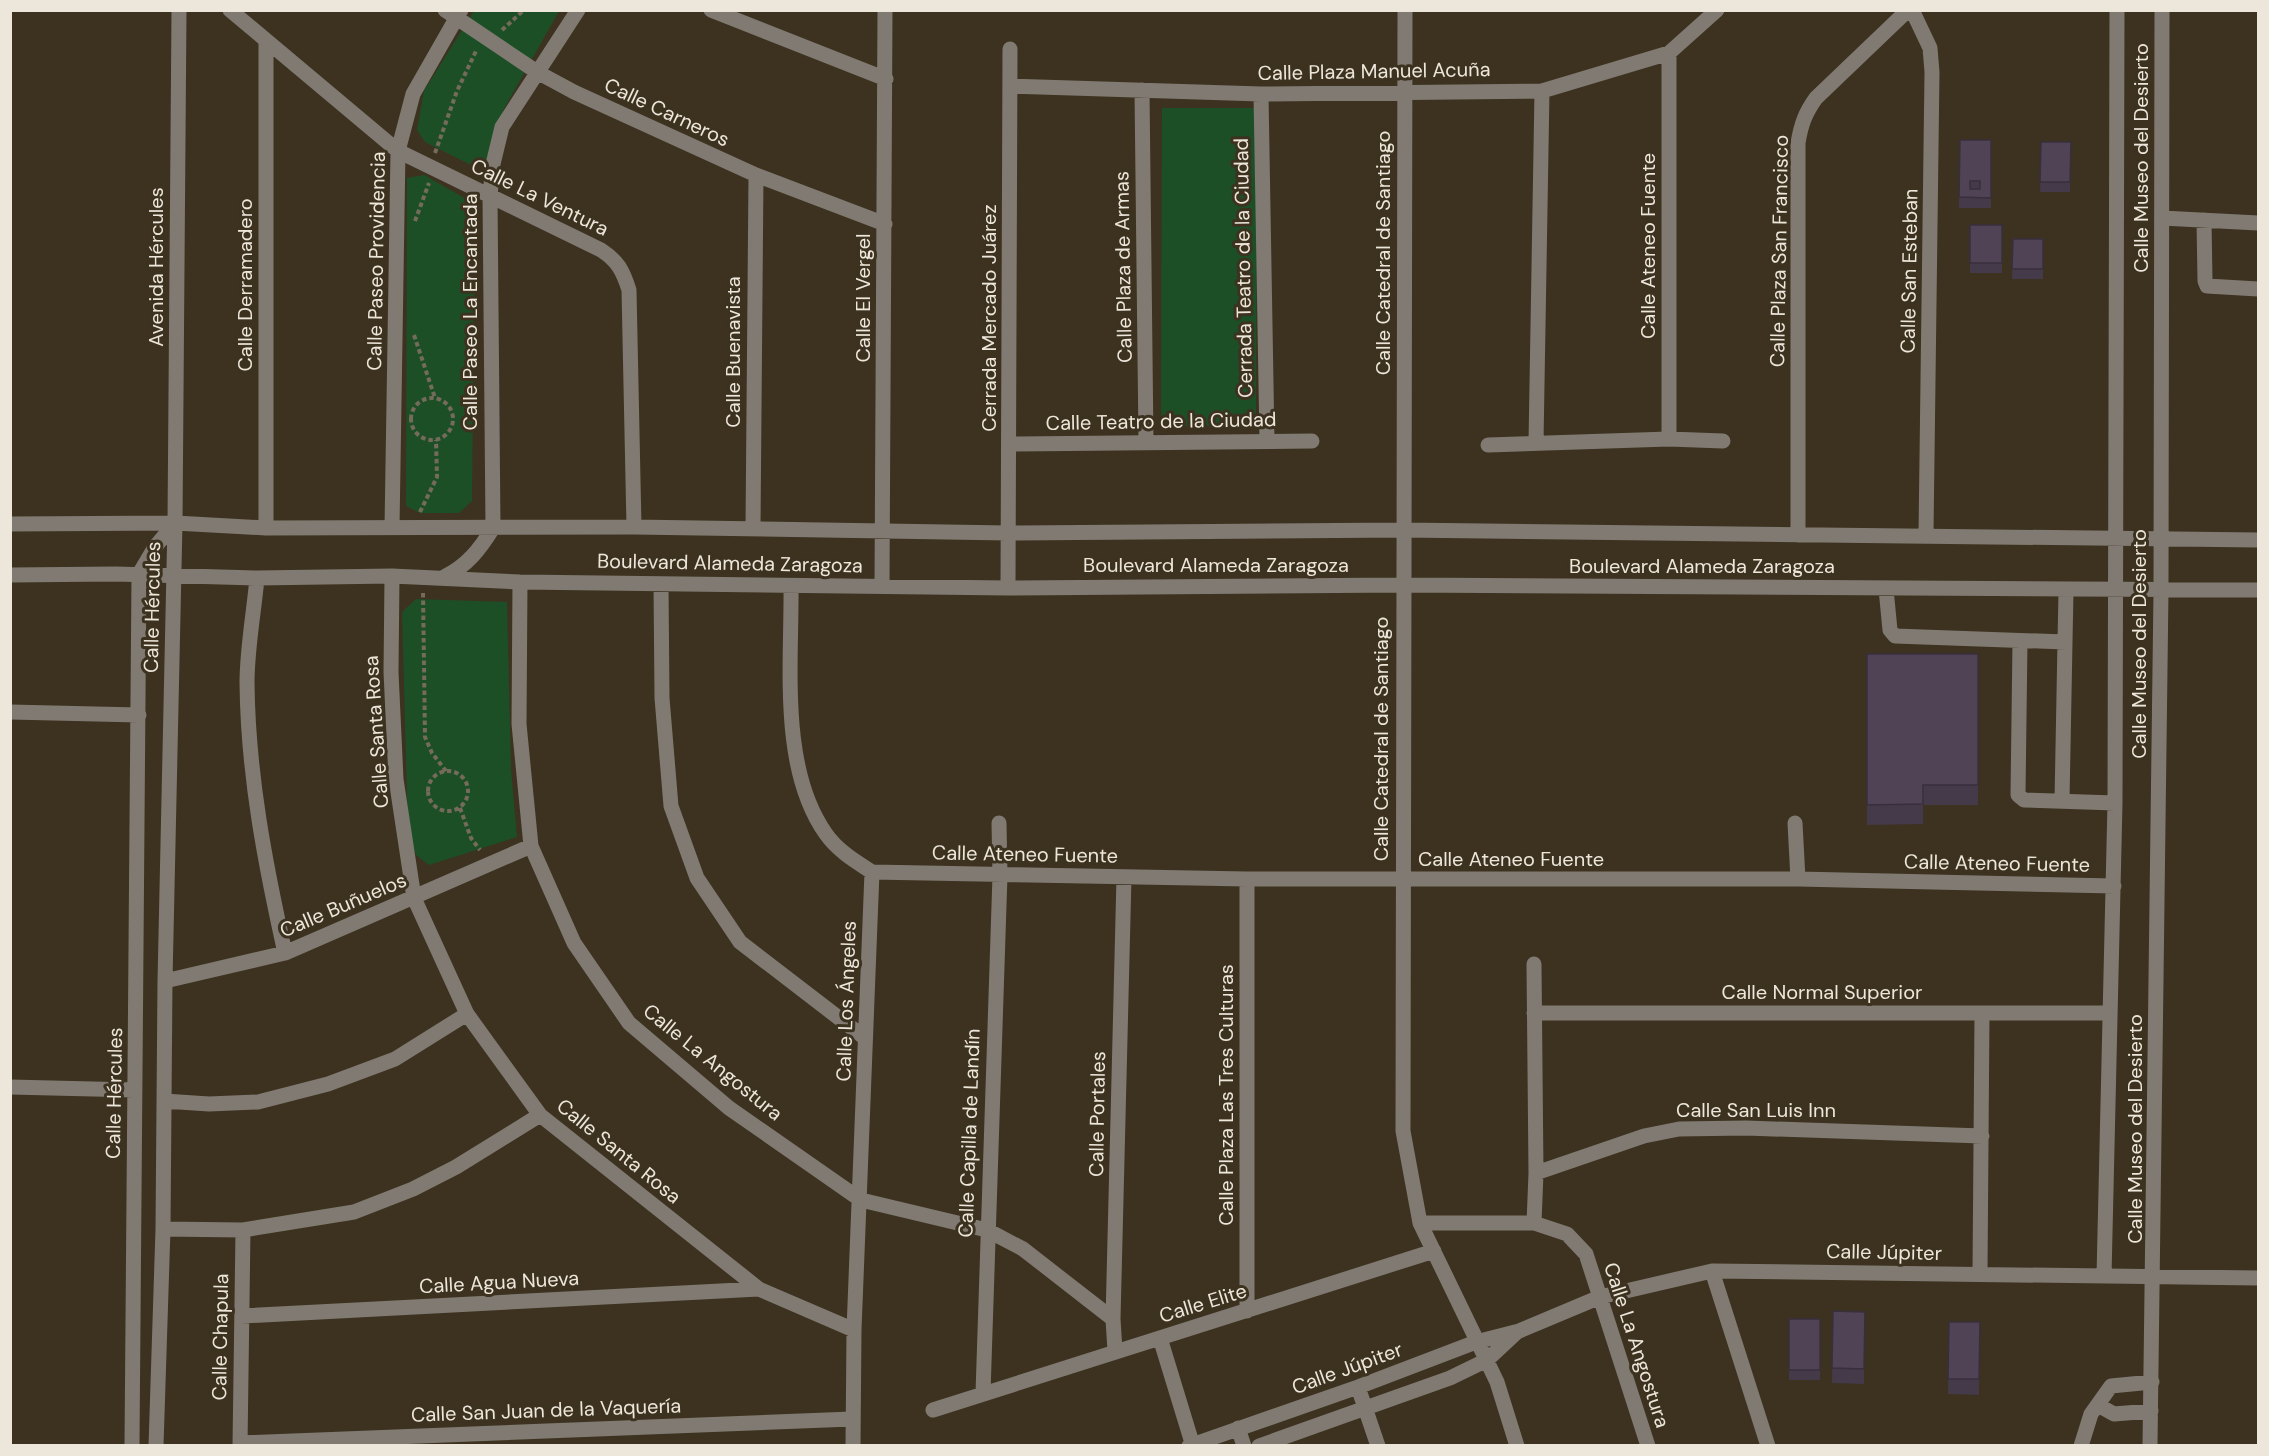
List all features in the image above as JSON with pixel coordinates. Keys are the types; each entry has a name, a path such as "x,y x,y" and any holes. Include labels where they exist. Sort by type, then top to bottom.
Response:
{"street":[{"name":"Avenida Hércules","path":"176,523 178,10"},
{"name":"Calle La Ventura","path":"230,10 398,151 601,250 613,258 623,270 629,290 634,527"},
{"name":"Calle Paseo La Encantada","path":"493,528 489,196 495,154 502,128 578,10"},
{"path":"711,10 886,79"},
{"name":"Calle El Vergel","path":"882,586 885,10"},
{"name":"Calle Catedral de Santiago","path":"1405,10 1402,530 1403,1131 1420,1223 1476,1342 1487,1360 1517,1446"},
{"name":"Calle Plaza Manuel Acuña","path":"1011,86 1261,94 1405,90 1542,91 1669,53 1717,10"},
{"name":"Calle Plaza San Francisco","path":"1798,535 1798,143 1801,125 1806,110 1816,98 1910,10"},
{"name":"Calle San Esteban","path":"1910,10 1930,48 1932,72 1926,536"},
{"name":"Calle Museo del Desierto","path":"2104,1276 2115,803 2117,10"},
{"name":"Calle Museo del Desierto","path":"2151,1446 2155,1277 2161,591 2162,10"},
{"name":"Calle Carneros","path":"454,13 486,39 537,72 756,175 885,224"},
{"name":"Calle Paseo Providencia","path":"392,528 398,151 413,94 454,13"},
{"name":"Calle Derramadero","path":"266,42 266,528"},
{"name":"Cerrada Mercado Juárez","path":"1008,588 1011,49"},
{"name":"Calle Ateneo Fuente","path":"1669,53 1669,439"},
{"name":"Calle Plaza de Armas","path":"1142,90 1146,443"},
{"path":"1536,443 1542,91"},
{"name":"Cerrada Teatro de la Ciudad","path":"1261,94 1267,441"},
{"name":"Calle Buenavista","path":"753,528 756,175"},
{"path":"2162,218 2259,223"},
{"path":"2204,220 2207,286 2259,289"},
{"path":"1488,445 1669,439 1723,441"},
{"name":"Calle Teatro de la Ciudad","path":"1010,444 1312,441"},
{"name":"Boulevard Alameda Zaragoza","path":"10,524 176,523 266,528 753,528 1008,533 1402,530 2259,540"},
{"name":"Calle Hércules","path":"132,1446 139,715 138,574 152,552 176,523"},
{"name":"Calle Hércules","path":"156,1446 163,1229 165,981 176,523"},
{"path":"443,578 457,571 471,559 493,528"},
{"name":"Boulevard Alameda Zaragoza","path":"10,575 138,574 257,578 392,576 520,582 1008,588 1402,585 2066,591 2259,590"},
{"name":"Calle Santa Rosa","path":"392,576 391,672 396,779 414,898 467,1014 540,1116 759,1289 854,1330"},
{"path":"257,578 247,681 253,791 269,883 285,953"},
{"name":"Calle La Angostura","path":"520,582 519,724 531,846 574,943 629,1023 729,1108 861,1200 987,1230 1023,1250 1113,1319"},
{"path":"661,584 662,699 671,806 698,878 740,942 865,1038"},
{"path":"791,586 792,733 803,787 826,834 847,856 872,872"},
{"path":"1886,589 1890,630 1895,636 2065,642"},
{"path":"2062,801 2066,591"},
{"path":"2020,641 2018,795 2024,800 2115,803"},
{"path":"10,712 139,715"},
{"name":"Calle Capilla de Landín","path":"983,1393 1000,875 999,823"},
{"path":"1795,823 1798,879"},
{"name":"Calle Buñuelos","path":"165,981 285,953 531,846"},
{"name":"Calle Ateneo Fuente","path":"872,872 1247,879 1798,879 2114,886"},
{"name":"Calle Los Ángeles","path":"853,1446 854,1330 861,1200 872,872"},
{"name":"Calle Portales","path":"1114,1352 1124,877"},
{"name":"Calle Plaza Las Tres Culturas","path":"1247,879 1247,1311"},
{"path":"1534,964 1536,1173 1534,1223"},
{"name":"Calle Normal Superior","path":"1534,1013 2110,1013"},
{"path":"164,1101 209,1104 258,1102 328,1084 395,1059 467,1014"},
{"path":"1980,1274 1982,1014"},
{"path":"10,1087 135,1090"},
{"path":"163,1229 243,1230 354,1212 422,1185 540,1116"},
{"name":"Calle San Luis Inn","path":"1536,1173 1644,1136 1679,1129 1746,1128 1982,1136"},
{"name":"Calle La Angostura","path":"1420,1223 1534,1223 1567,1234 1586,1254 1648,1446"},
{"name":"Calle Chapula","path":"240,1444 243,1230"},
{"name":"Calle Elite","path":"933,1410 1434,1251"},
{"path":"1712,1271 1768,1446"},
{"name":"Calle Júpiter","path":"1192,1445 1358,1387 1476,1342 1520,1331 1600,1297 1712,1271 2259,1278"},
{"name":"Calle Agua Nueva","path":"242,1316 759,1289"},
{"name":"Calle Júpiter","path":"1259,1446 1450,1378 1487,1360 1520,1331"},
{"path":"1160,1338 1192,1445"},
{"path":"2081,1446 2086,1426 2111,1386 2152,1382"},
{"path":"1358,1387 1378,1446"},
{"path":"2098,1405 2114,1414 2151,1411"},
{"name":"Calle San Juan de la Vaquería","path":"240,1444 852,1419"},
{"path":"1238,1428 1244,1446"}],"path":[{"path":"413,225 428,190 430,166 457,91 486,39 524,10"},
{"path":"413,332 435,398"},
{"path":"428,398 435,398 447,405 453,418 448,432 436,440 417,435 411,423 416,405 428,398"},
{"path":"410,528 428,501 437,477 436,440"},
{"path":"422,577 425,737 432,753 446,771"},
{"path":"446,771 460,774 468,784 468,798 459,808 447,812 440,810 428,795 428,788 434,776 446,771"},
{"path":"459,808 471,838 491,863"}],"green space":[{"path":"474,11 559,11 504,109 485,163 473,166 425,142 417,130 424,91"},
{"path":"1162,108 1257,108 1256,426 1161,426"},
{"path":"424,175 475,204 472,501 459,513 420,513 406,506 407,178"},
{"path":"416,599 507,602 511,770 517,837 429,865 416,855 408,830 402,612"}],"building":[{"path":"1960,140 1991,140 1991,198 1959,197","holes":["1970,181 1980,181 1980,189 1970,189"]},
{"path":"2041,142 2071,142 2070,182 2040,182"},
{"path":"1970,225 2002,225 2002,263 1970,263"},
{"path":"2013,239 2043,239 2043,269 2012,269"},
{"path":"1867,654 1978,654 1978,785 1923,785 1923,804 1867,805"},
{"path":"1833,1311 1865,1312 1864,1369 1832,1368"},
{"path":"1789,1319 1820,1319 1820,1370 1789,1370"},
{"path":"1949,1322 1980,1322 1979,1379 1948,1379"}]}
